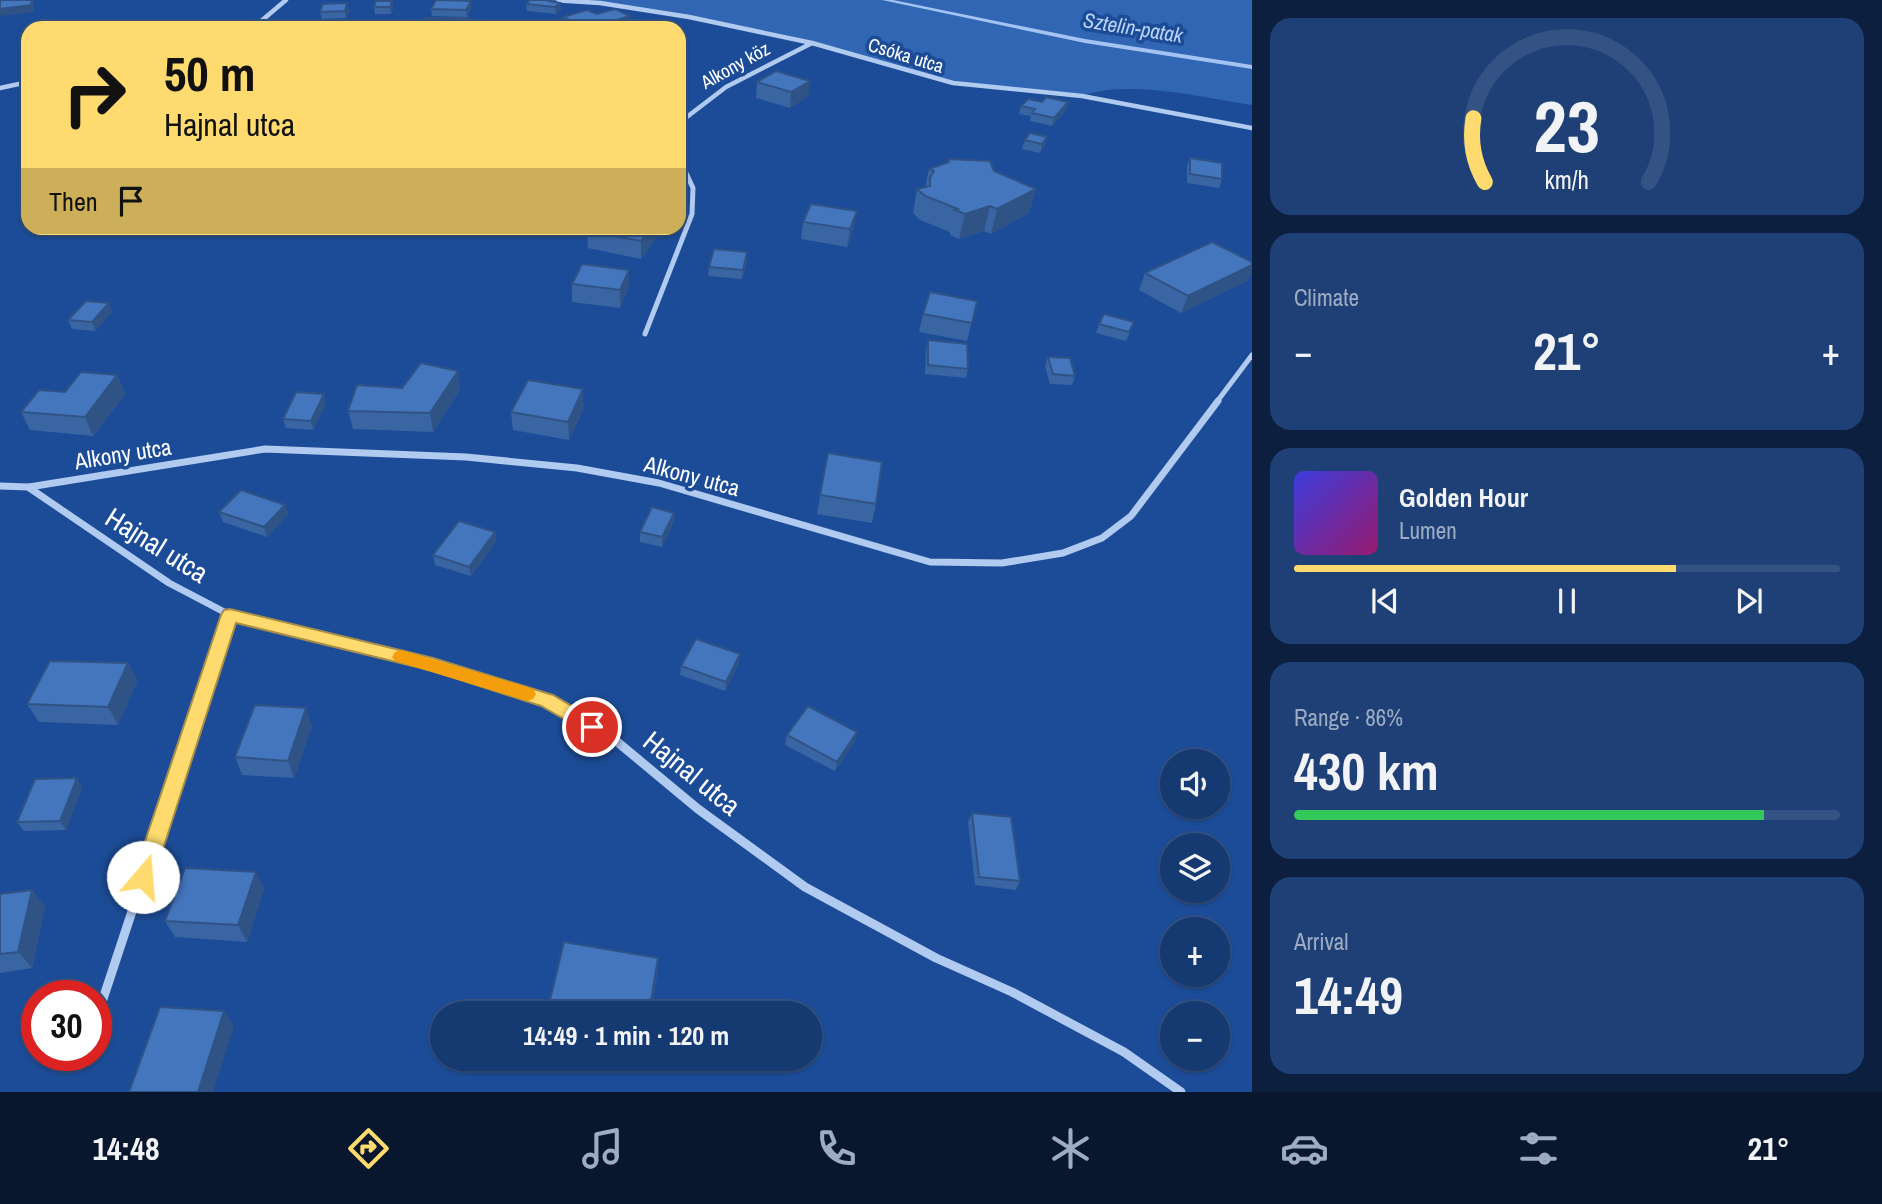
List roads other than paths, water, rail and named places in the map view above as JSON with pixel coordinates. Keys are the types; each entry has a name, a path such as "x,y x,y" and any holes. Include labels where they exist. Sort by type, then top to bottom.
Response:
{"street":[{"path":"261,21 286,0"},
{"name":"Csóka utca","path":"552,0 600,3 689,17 812,43 953,83 1082,96 1252,128"},
{"name":"Alkony köz","path":"686,116 703,100 744,74 812,43"},
{"path":"0,88 21,84"},
{"path":"686,171 693,184 695,200 686,229"},
{"path":"645,334 684,235"},
{"name":"Alkony utca","path":"28,487 265,449 466,457 577,468 659,483 930,562 1002,563 1063,553 1102,538 1131,516 1252,355"},
{"path":"0,486 28,487"},
{"name":"Hajnal utca","path":"28,487 169,583 230,615 433,664 547,700 615,740 698,809 805,887 936,958 1012,992 1125,1052 1181,1092"},
{"path":"109,980 230,615"}],"waterway":[{"name":"Sztelin-patak","path":"885,0 1085,41 1252,67"}]}
